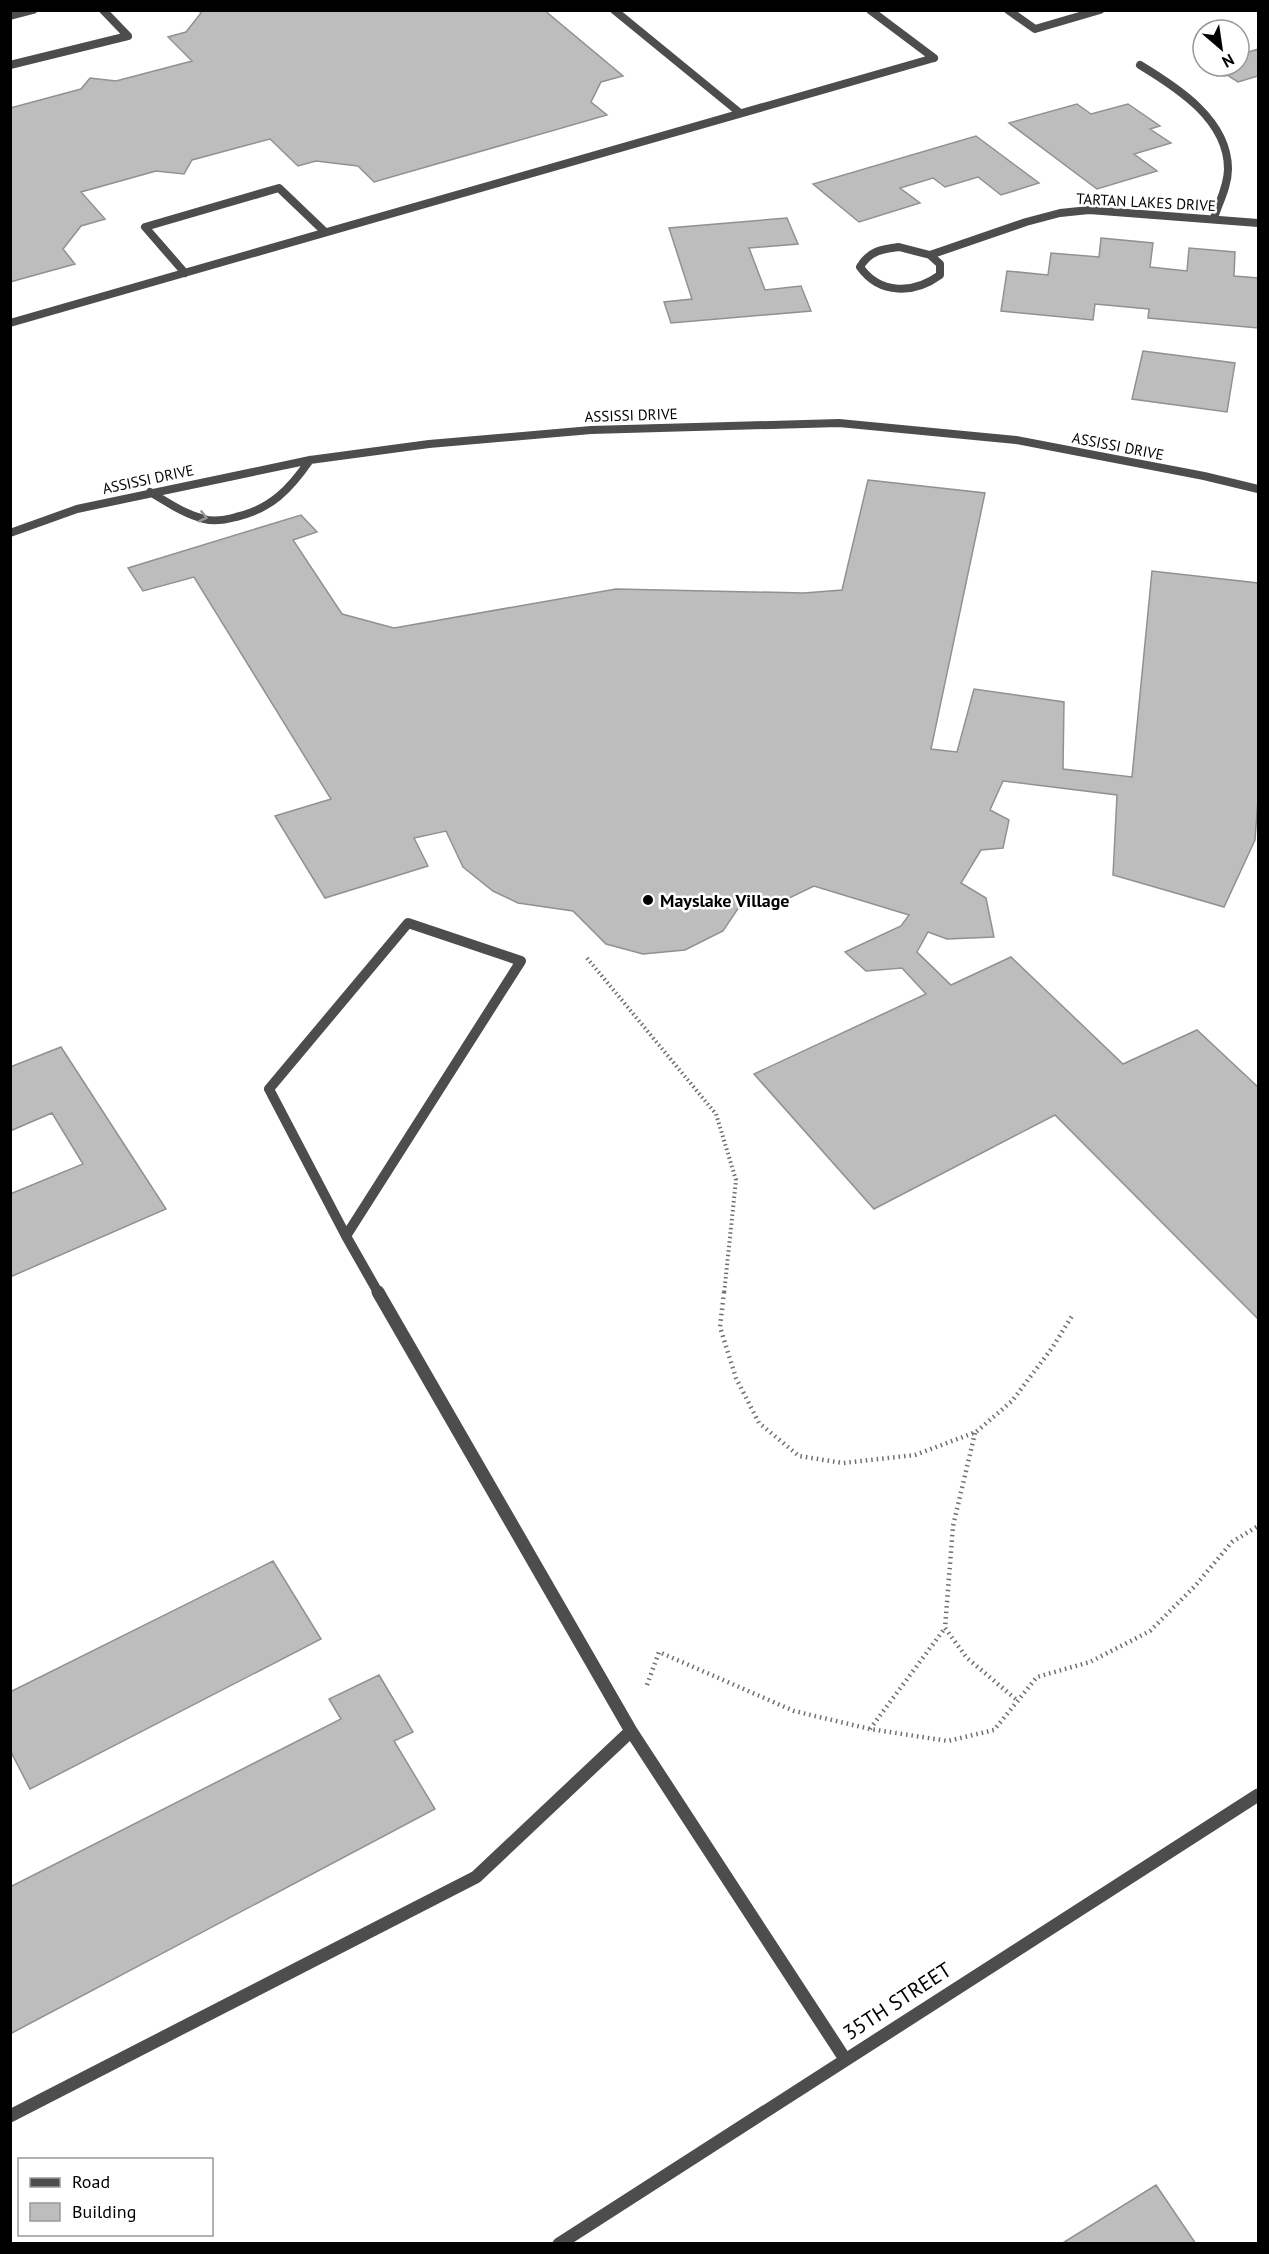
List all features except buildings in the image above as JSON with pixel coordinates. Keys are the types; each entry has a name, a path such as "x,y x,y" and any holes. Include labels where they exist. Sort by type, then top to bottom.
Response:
{"street":[{"path":"10,16 33,10"},
{"path":"10,65 128,36 103,10"},
{"path":"614,10 740,113"},
{"path":"10,323 934,58 870,10"},
{"path":"1008,10 1035,29 1100,10"},
{"path":"1140,65 1190,99 1214,128 1225,148 1228,170 1214,218"},
{"path":"184,273 145,227 279,188 325,232"},
{"name":"TARTAN LAKES DRIVE","path":"930,255 1026,222 1060,213 1089,210 1258,223"},
{"path":"899,247 930,255 940,264 940,275 930,285 913,289 879,286 866,278 860,267 864,258 878,250 899,247"},
{"name":"ASSISSI DRIVE","path":"10,533 77,509 310,460 429,444 591,430 839,423 1016,440 1204,476 1258,489"},
{"path":"150,492 184,511 206,519 228,519 267,508 278,501 310,460"},
{"path":"346,1236 520,961 408,924 269,1089 346,1236 631,1731 845,2060"},
{"path":"10,2116 476,1877 631,1731"},
{"name":"35TH STREET","path":"559,2244 1258,1795"}],"path":[{"path":"587,958 716,1114 736,1180 720,1327 736,1378 759,1423 799,1456 843,1463 915,1455 976,1432 1012,1401 1052,1348 1072,1316"},
{"path":"870,1729 945,1628 953,1526 976,1432"},
{"path":"631,1731 659,1652 794,1711 870,1729 948,1741 994,1730 1037,1677 1090,1662 1150,1631 1195,1586 1232,1542 1258,1526"},
{"path":"945,1628 967,1658 1018,1701"}],"place":[{"name":"Mayslake Village","path":"648,900"}]}
